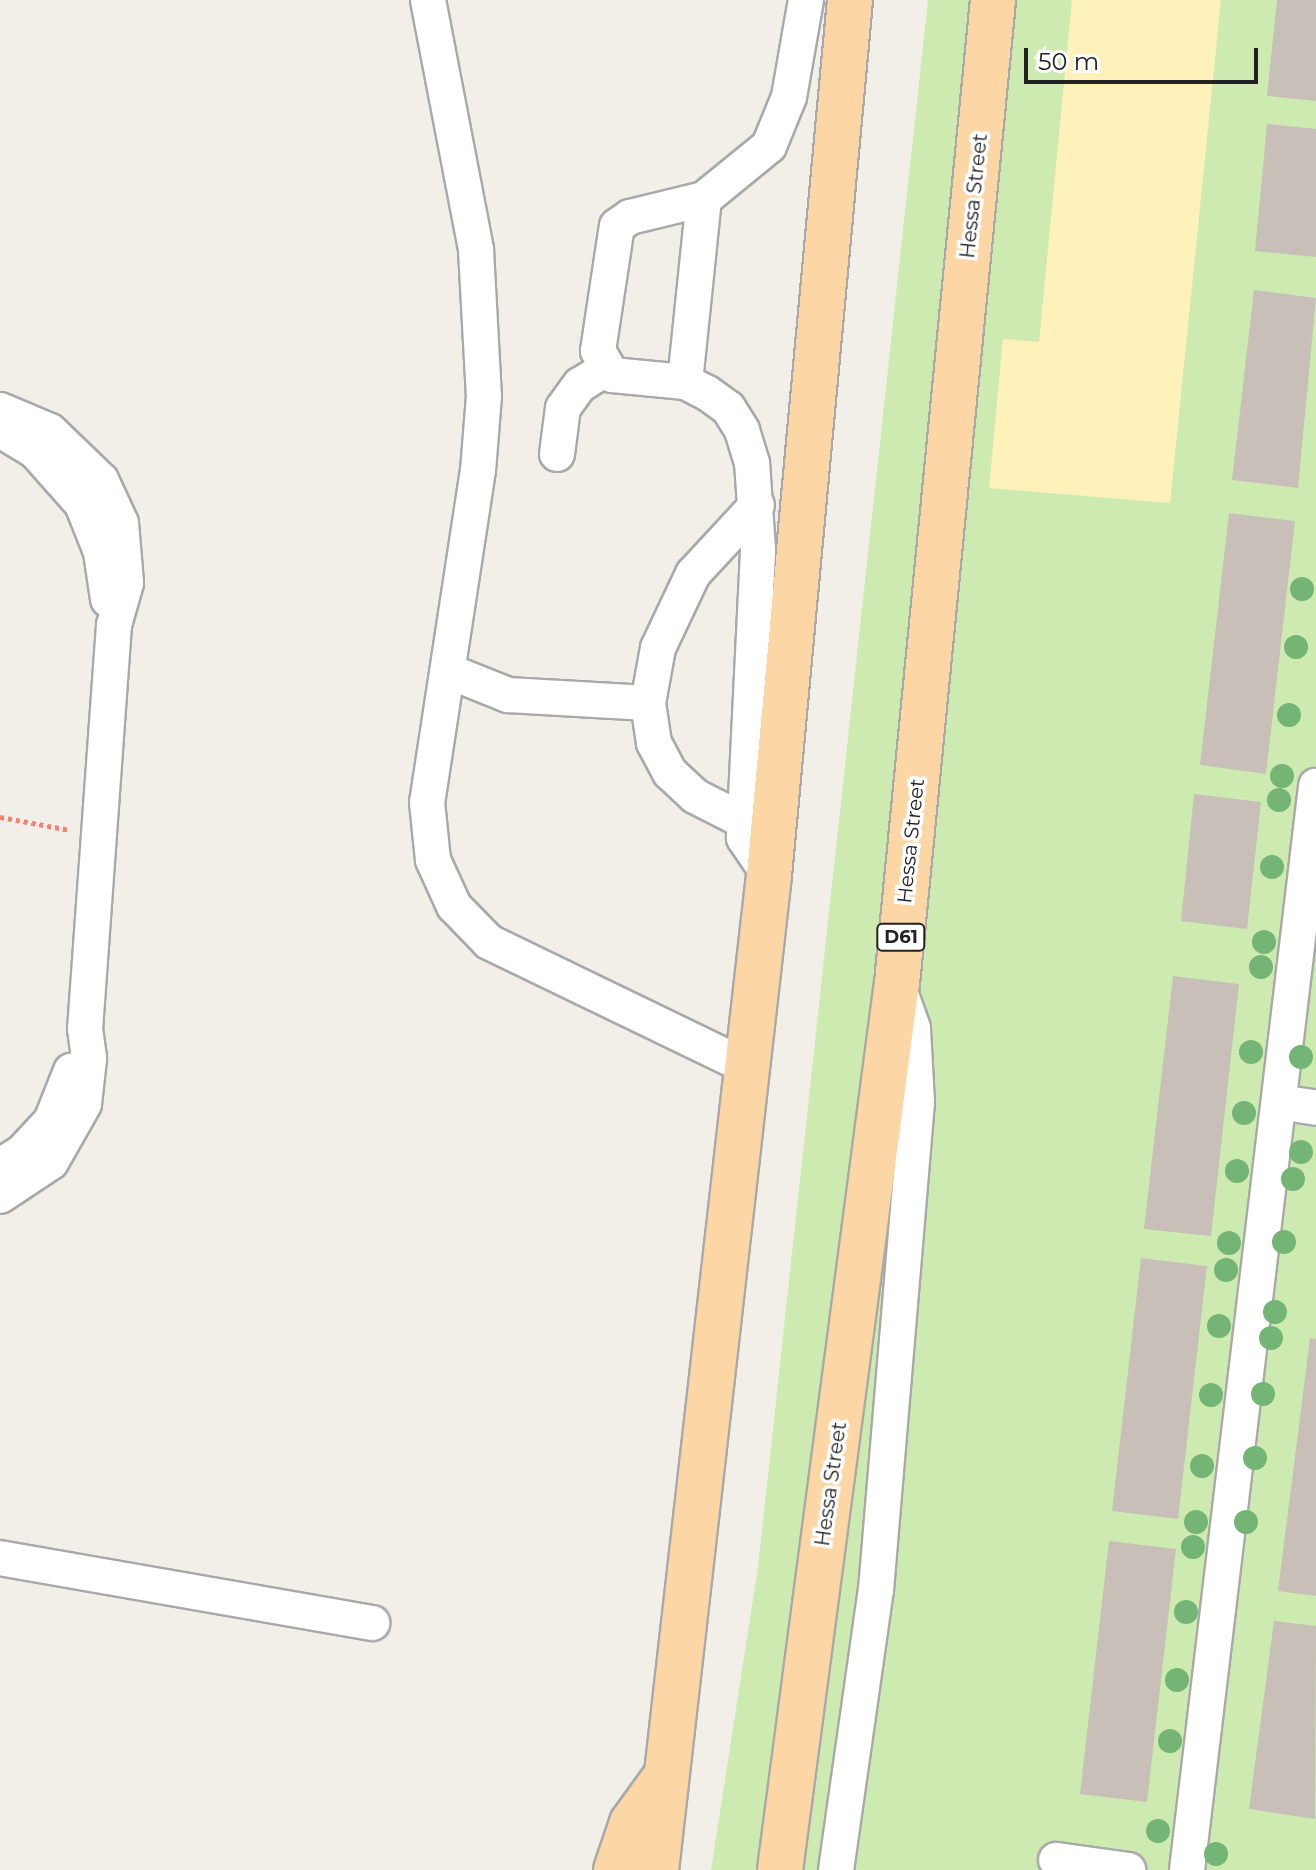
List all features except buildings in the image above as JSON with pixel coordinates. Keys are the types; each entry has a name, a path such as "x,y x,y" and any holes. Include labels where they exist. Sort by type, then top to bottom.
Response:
{"main road":[{"path":"656,1870 769,875 850,0"},
{"name":"Hessa Street","path":"780,1870 897,983 993,0"},
{"path":"616,1870 632,1823 667,1775"}],"street":[{"path":"428,0 463,166 483,322 478,470 427,822 433,860 454,906 470,925 511,955 746,1066"},
{"path":"769,875 750,852 744,821 757,505 742,430 728,408 685,382 621,378 604,370 598,351 613,232 630,217 704,199 769,146 789,97 806,0"},
{"path":"685,382 704,199"},
{"path":"557,454 563,408 580,385 604,370"},
{"path":"0,410 29,420 69,445 112,500 125,546 126,583 114,625 85,1029 88,1082 76,1124 51,1162 0,1196"},
{"path":"0,430 53,467 82,504 101,552 114,625"},
{"path":"744,821 695,796 670,773 654,743 648,703 658,648 693,574 757,505"},
{"path":"448,671 508,695 648,703"},
{"path":"1187,1870 1315,803"},
{"path":"836,1870 876,1590 917,1103 913,1028 897,983"},
{"path":"0,1166 22,1152 51,1121 67,1089 85,1029"},
{"path":"1280,1102 1316,1108"},
{"path":"0,1558 372,1623"},
{"path":"1056,1860 1128,1870"}],"path":[{"path":"0,817 99,835"}],"green space":[{"path":"928,0 1316,0 1316,1870 711,1870 758,1567"}],"sand":[{"path":"1072,0 1221,0 1170,503 989,488 1003,339 1039,342"}]}
